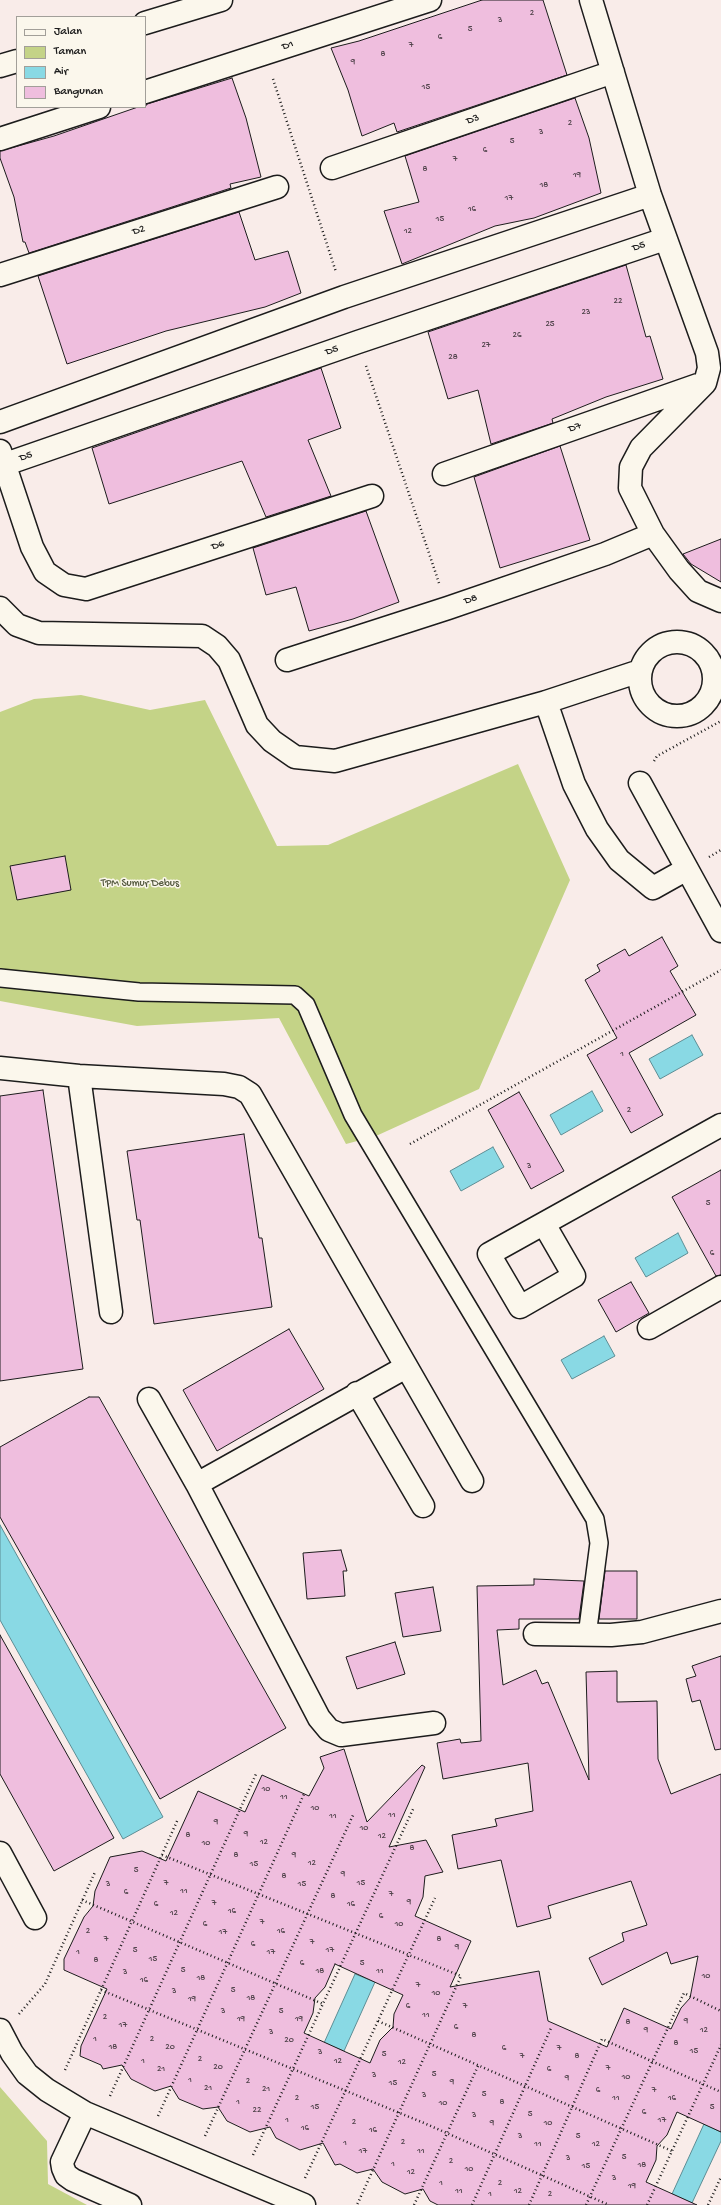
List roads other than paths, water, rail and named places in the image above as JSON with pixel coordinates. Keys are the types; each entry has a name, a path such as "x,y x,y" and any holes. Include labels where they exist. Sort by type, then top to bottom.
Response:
{"street":[{"path":"146,23 221,0"},
{"name":"D1","path":"146,92 430,0"},
{"path":"591,0 650,195 707,353 709,368 705,383 641,448 631,467 630,488 653,534 680,570 698,591 721,601"},
{"path":"0,66 16,61"},
{"name":"D3","path":"332,168 613,72"},
{"path":"0,139 96,108"},
{"name":"D2","path":"0,275 277,187"},
{"path":"0,422 344,297 650,195"},
{"name":"D5","path":"2,461 665,239"},
{"name":"D7","path":"444,474 705,383"},
{"name":"D6","path":"2,461 32,547 45,572 64,585 86,589 372,496"},
{"name":"D8","path":"287,660 448,608 605,554 653,534"},
{"path":"0,608 17,625 39,633 202,636 217,646 229,660 258,725 272,741 294,757 335,761 546,702 640,671"},
{"path":"546,702 574,784 597,829 619,860 653,888 687,869"},
{"path":"640,783 721,931"},
{"path":"0,1068 79,1076 224,1084 239,1087 250,1094 472,1481"},
{"path":"79,1076 111,1312"},
{"path":"544,1224 721,1125"},
{"path":"649,1328 721,1287"},
{"path":"197,1484 357,1393 406,1368"},
{"path":"357,1393 423,1506"},
{"path":"149,1399 197,1484 319,1718 329,1730 341,1735 434,1723"},
{"path":"535,1634 587,1636 642,1632 721,1611"},
{"path":"0,1853 35,1918"},
{"path":"1,2032 12,2053 27,2074 54,2094 92,2116 300,2203"},
{"path":"92,2116 62,2162 63,2168 73,2180 130,2205"}],"lane":[{"path":"0,978 139,992 295,995 306,1005 353,1115 596,1519 599,1543 587,1636"}],"water":[{"path":"692,1035 703,1055 660,1079 649,1059"},
{"path":"592,1091 603,1111 561,1135 550,1115"},
{"path":"493,1147 504,1167 461,1191 450,1171"},
{"path":"678,1233 688,1253 646,1277 635,1258"},
{"path":"604,1336 615,1356 572,1379 561,1360"},
{"path":"0,1525 163,1817 123,1839 0,1620"},
{"path":"355,1974 375,1982 344,2051 324,2043"},
{"path":"704,2124 721,2132 721,2141 692,2203 672,2194"}],"park label":[{"name":"TPM Sumur Debus","path":"140,884"}]}
